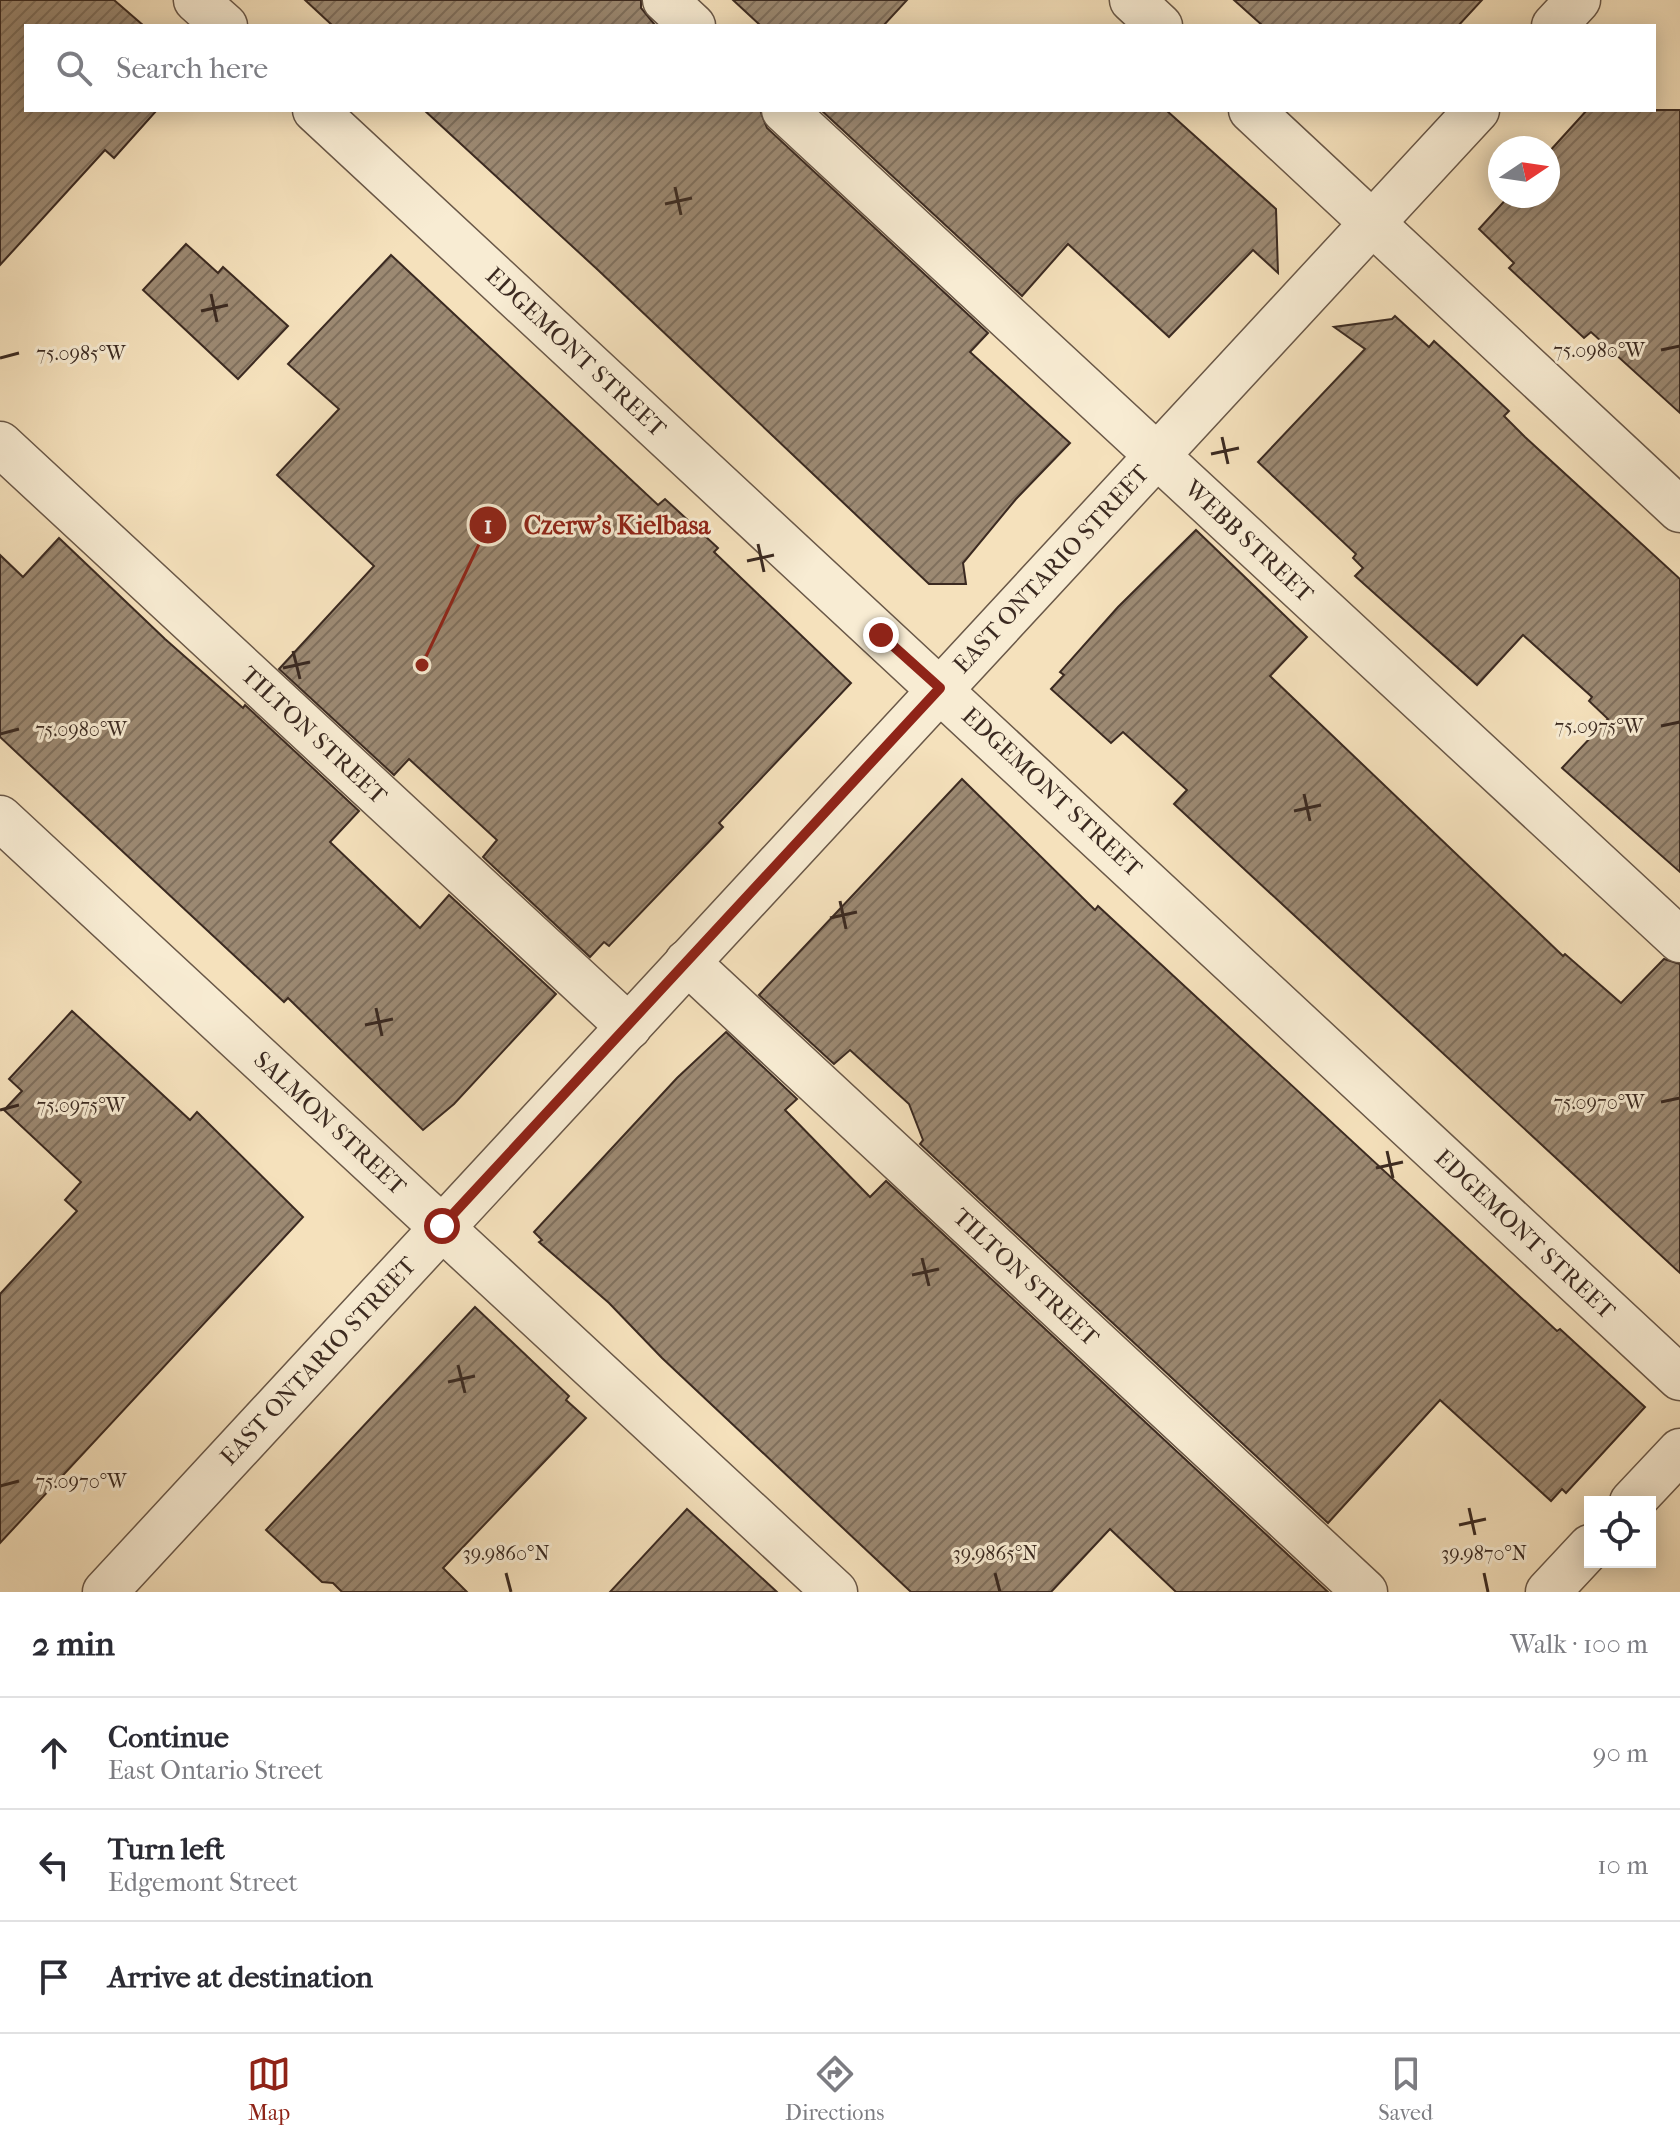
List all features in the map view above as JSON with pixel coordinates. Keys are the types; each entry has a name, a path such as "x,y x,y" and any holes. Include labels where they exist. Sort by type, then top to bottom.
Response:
{"street":[{"path":"196,0 223,24"},
{"path":"665,0 691,24"},
{"path":"1132,0 1158,24"},
{"path":"1556,24 1578,0"},
{"name":"EDGEMONT STREET","path":"317,112 1680,1378"},
{"name":"WEBB STREET","path":"786,112 1680,940"},
{"path":"1253,112 1680,510"},
{"name":"EAST ONTARIO STREET","path":"105,1592 1475,112"},
{"name":"TILTON STREET","path":"0,444 629,1027"},
{"name":"SALMON STREET","path":"0,818 835,1592"},
{"name":"TILTON STREET","path":"687,962 1365,1592"},
{"path":"1638,1496 1680,1451"},
{"path":"1548,1592 1584,1553"}],"building":[{"path":"0,0 114,0 142,24 24,24 24,112 155,112 114,158 105,150 0,265"},
{"path":"305,0 641,0 641,8 654,24 331,24"},
{"path":"733,0 907,0 885,24 759,24"},
{"path":"1234,0 1482,0 1460,24 1261,24"},
{"path":"1680,110 1680,413 1591,332 1584,338 1509,268 1514,263 1479,229 1498,208 1560,208 1560,140 1585,112"},
{"path":"426,112 761,112 767,128 988,333 970,352 1070,443 1016,499 963,563 966,584 929,584"},
{"path":"823,112 1168,112 1276,209 1278,273 1253,250 1169,337 1068,244 1022,296"},
{"path":"186,244 218,273 223,267 288,326 238,379 143,290"},
{"path":"391,255 658,505 665,499 718,548 714,552 851,683 719,823 723,827 609,946 604,942 590,957 483,857 497,840 409,759 394,775 279,669 374,566 277,475 339,409 288,364"},
{"path":"1395,316 1429,347 1434,341 1459,364 1509,411 1504,416 1525,437 1680,579 1680,872 1562,768 1608,719 1589,701 1592,697 1523,635 1477,685 1355,576 1363,568 1353,558 1356,554 1258,462 1365,349 1334,327 1392,319"},
{"path":"1196,530 1307,637 1270,676 1563,956 1565,954 1621,1003 1664,959 1680,964 1680,1273 1174,804 1187,790 1123,732 1111,743 1051,689 1064,675 1060,672 1118,607"},
{"path":"59,538 165,639 243,708 245,705 359,811 330,842 420,928 449,895 556,994 454,1104 423,1130 288,998 284,1002 0,737 0,555 23,577"},
{"path":"962,779 1095,910 1098,906 1557,1331 1560,1329 1645,1407 1566,1493 1562,1489 1551,1501 1440,1400 1328,1523 920,1144 923,1140 909,1104 850,1050 834,1064 759,995"},
{"path":"72,1011 190,1120 197,1112 303,1217 0,1543 0,1294 77,1211 65,1200 81,1182 4,1110 22,1091 9,1079"},
{"path":"726,1032 797,1099 785,1110 870,1197 886,1181 1328,1592 1176,1592 1110,1529 1051,1592 911,1592 662,1358 609,1303 539,1242 542,1240 534,1232 677,1078"},
{"path":"475,1307 569,1396 566,1400 586,1418 443,1568 467,1592 342,1592 333,1583 322,1582 266,1530"},
{"path":"687,1509 777,1592 610,1592"}],"place":[{"name":"Czerw's Kielbasa","path":"422,665"}],"route":[{"path":"442,1226 940,688 881,635"}]}
